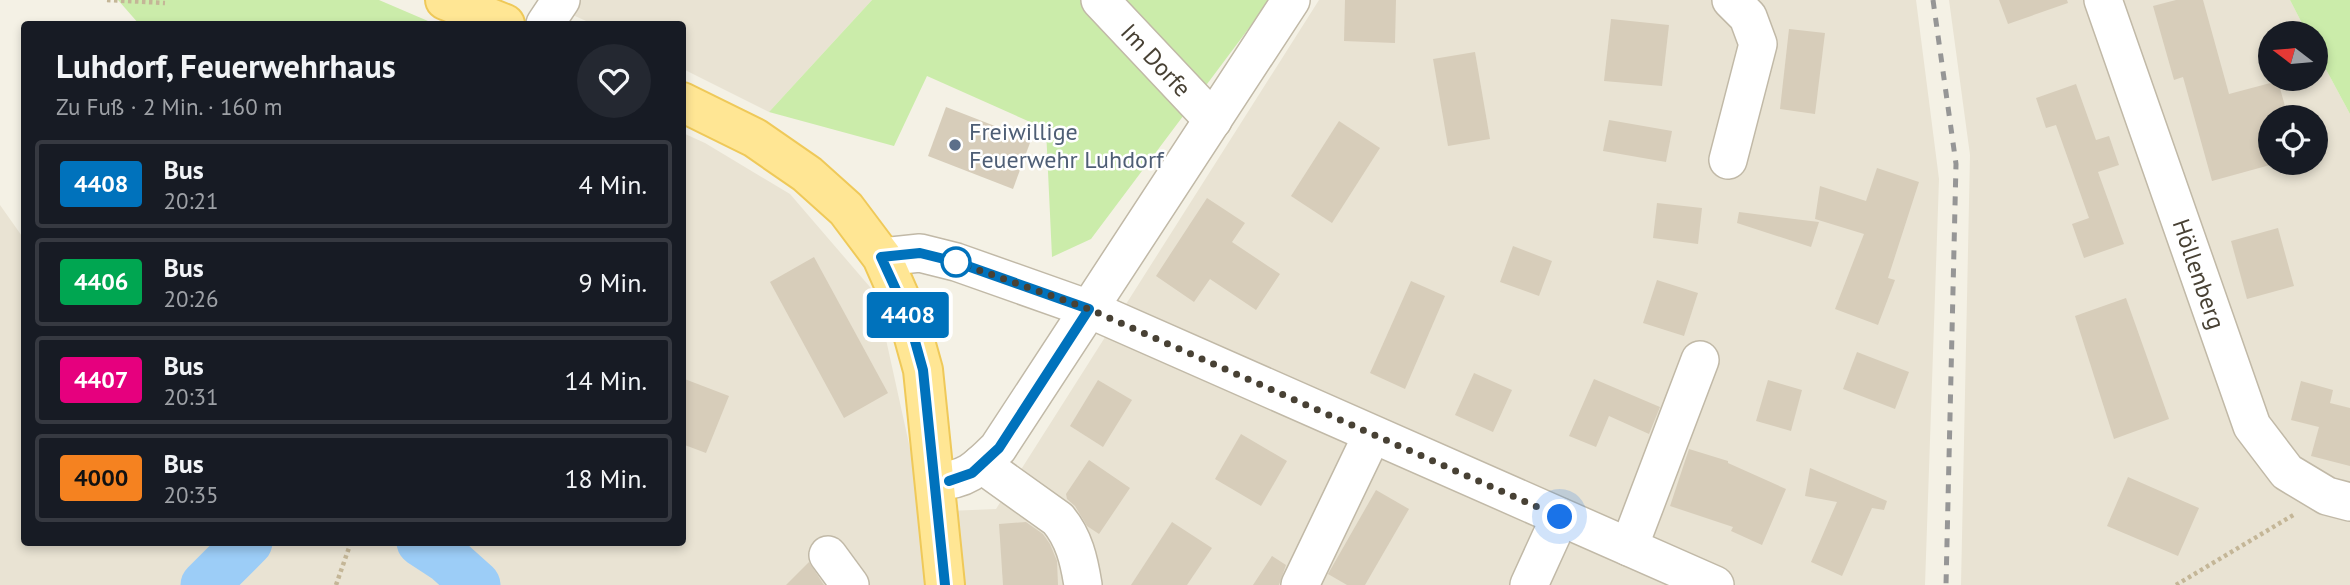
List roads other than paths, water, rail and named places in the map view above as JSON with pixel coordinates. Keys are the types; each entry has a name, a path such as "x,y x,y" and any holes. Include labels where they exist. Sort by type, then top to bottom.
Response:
{"main road":[{"path":"445,0 498,21"},
{"path":"686,104 755,138 807,174 846,209 881,257 908,316 923,370 946,585"}],"street":[{"path":"547,21 561,0"},
{"name":"Im Dorfe","path":"1100,0 1213,120"},
{"path":"936,481 949,481 972,473 999,448 1291,0"},
{"path":"1728,160 1758,44 1748,17 1731,0"},
{"name":"Höllenberg","path":"2103,0 2252,426 2287,472 2338,499"},
{"path":"881,257 920,253 1089,309 1560,517 1642,564 1715,585"},
{"path":"1642,564 1700,360"},
{"path":"1300,585 1372,435"},
{"path":"981,464 1058,519 1075,546 1083,585"},
{"path":"1529,585 1560,517"},
{"path":"828,555 850,585"}],"waterway":[{"path":"205,585 244,546"},
{"path":"427,546 447,559 476,585"}],"railway":[{"path":"1933,0 1956,164 1946,585"}],"place":[{"name":"Freiwillige Feuerwehr Luhdorf","path":"955,145"}]}
